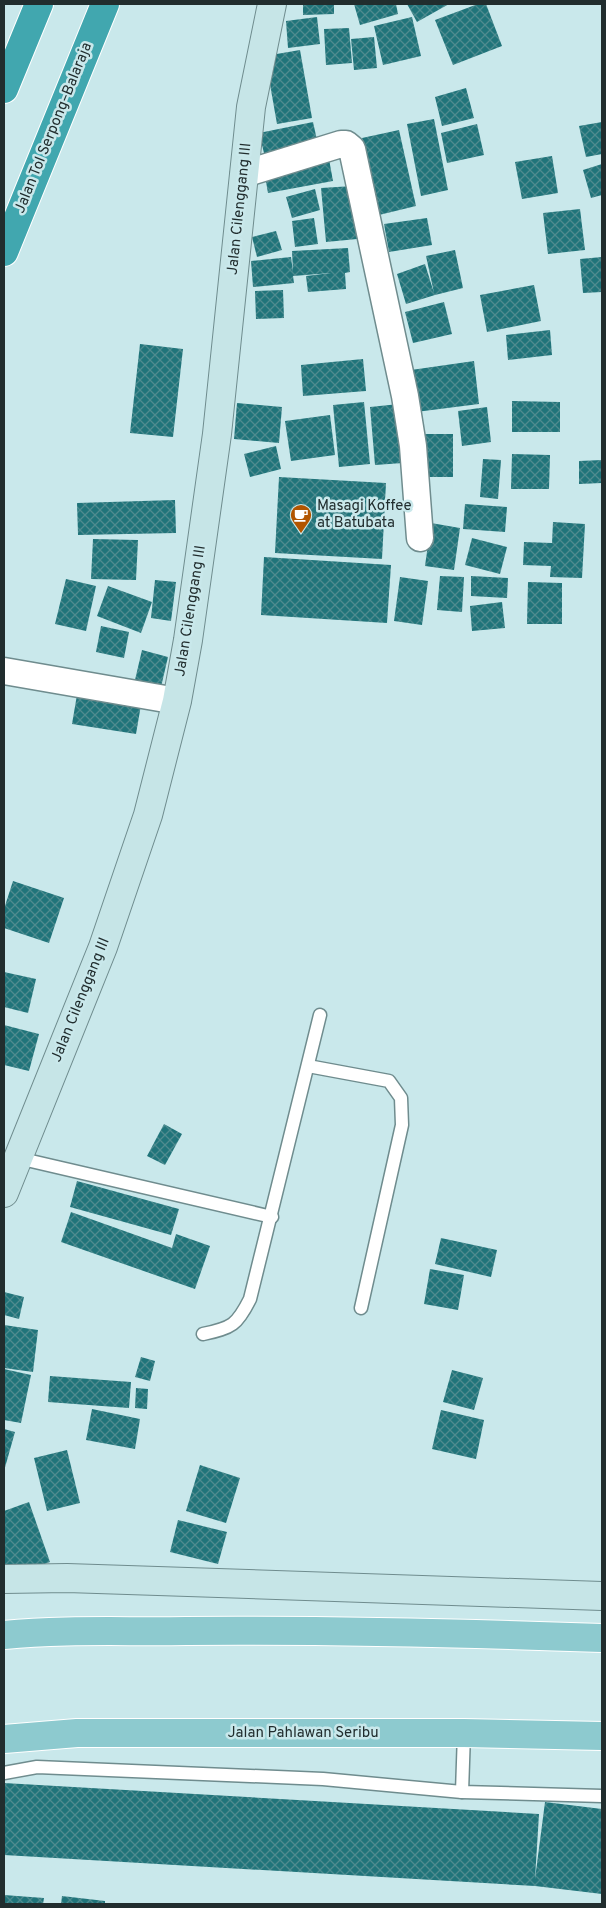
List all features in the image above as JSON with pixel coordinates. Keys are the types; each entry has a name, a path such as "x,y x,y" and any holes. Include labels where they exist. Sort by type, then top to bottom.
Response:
{"highway":[{"path":"4,89 39,4"},
{"name":"Jalan Tol Serpong–Balaraja","path":"4,252 105,4"}],"main road":[{"path":"4,1635 270,1630 479,1633 602,1638"},
{"name":"Jalan Pahlawan Seribu","path":"4,1739 77,1734 464,1733 602,1736"}],"street":[{"name":"Jalan Cilenggang III","path":"4,1193 103,947 148,815 177,701 188,640 217,434 252,107 271,5"},
{"path":"244,174 341,144 346,144 352,149 405,396 413,446 420,538"},
{"path":"4,671 177,701"},
{"path":"4,1579 67,1578 602,1596"}],"lane":[{"path":"203,1334 225,1330 240,1318 250,1299 272,1217 320,1015"},
{"path":"308,1066 388,1081 401,1098 402,1125 361,1308"},
{"path":"18,1158 272,1217"},
{"path":"462,1792 464,1733"},
{"path":"4,1773 37,1767 103,1769 323,1779 462,1792 602,1796"}],"building":[{"path":"303,4 334,4 334,14 303,15"},
{"path":"354,4 396,4 398,14 360,25"},
{"path":"407,4 449,4 417,22"},
{"path":"478,4 486,4 502,46 453,65 435,20"},
{"path":"317,17 320,44 288,48 286,21"},
{"path":"412,17 421,56 383,65 374,26"},
{"path":"349,28 352,63 326,65 324,29"},
{"path":"374,37 377,68 354,70 351,39"},
{"path":"300,50 312,118 277,124 265,56"},
{"path":"466,88 474,118 442,126 435,97"},
{"path":"434,119 448,190 421,196 407,124"},
{"path":"313,122 319,149 266,161 259,133"},
{"path":"602,122 602,154 586,157 579,126"},
{"path":"477,124 484,155 447,163 441,133"},
{"path":"399,130 416,206 379,215 362,138"},
{"path":"552,156 558,193 522,199 515,162"},
{"path":"329,159 333,181 268,193 264,171"},
{"path":"602,164 602,195 591,198 583,170"},
{"path":"353,186 357,239 326,242 321,188"},
{"path":"315,189 320,210 292,218 286,197"},
{"path":"580,209 585,250 548,254 543,213"},
{"path":"314,218 318,244 295,247 292,221"},
{"path":"427,218 432,245 389,252 384,224"},
{"path":"276,231 282,250 257,257 252,237"},
{"path":"348,248 350,272 345,273 346,289 308,292 306,276 331,273 293,276 294,283 253,287 251,261 291,257 293,272 292,251"},
{"path":"455,250 463,288 406,304 397,274 425,264 434,293 426,256"},
{"path":"602,257 602,292 583,293 580,259"},
{"path":"534,285 541,321 487,332 480,295"},
{"path":"283,290 284,318 256,319 255,291"},
{"path":"444,302 452,334 413,343 405,312"},
{"path":"550,330 552,355 508,360 506,335"},
{"path":"140,344 183,349 173,437 130,433"},
{"path":"363,359 366,391 303,396 301,365"},
{"path":"474,361 479,404 416,412 411,370"},
{"path":"512,401 560,402 560,432 512,432"},
{"path":"364,402 370,464 339,467 333,405"},
{"path":"237,403 282,407 279,443 234,439"},
{"path":"399,404 403,463 375,465 370,407"},
{"path":"487,407 491,442 462,446 458,411"},
{"path":"330,415 335,455 291,461 285,421"},
{"path":"424,434 453,434 453,477 424,477"},
{"path":"276,446 281,469 250,477 244,454"},
{"path":"512,454 550,455 549,489 511,489"},
{"path":"483,459 501,460 498,499 480,497"},
{"path":"602,460 602,483 579,484 579,461"},
{"path":"279,477 386,483 382,559 275,553"},
{"path":"175,500 176,533 78,535 77,503"},
{"path":"465,504 507,507 505,532 463,529"},
{"path":"553,522 585,524 582,578 550,577 551,566 523,565 524,542 552,543"},
{"path":"431,523 460,528 454,570 425,566"},
{"path":"472,538 507,547 500,574 465,565"},
{"path":"93,539 138,540 136,580 91,579"},
{"path":"264,557 391,565 387,623 261,615"},
{"path":"440,576 464,577 462,612 437,610"},
{"path":"471,576 508,578 507,598 471,596"},
{"path":"400,577 428,581 422,625 394,621"},
{"path":"66,579 96,586 86,631 55,624"},
{"path":"155,580 176,582 171,621 151,618"},
{"path":"528,582 562,583 562,624 527,624"},
{"path":"108,586 152,602 141,633 97,616"},
{"path":"502,602 505,628 472,631 470,606"},
{"path":"101,626 129,632 124,658 96,652"},
{"path":"142,650 168,657 161,687 135,680"},
{"path":"78,689 142,699 136,734 72,724"},
{"path":"13,881 64,898 49,943 4,928 4,909"},
{"path":"4,972 36,979 28,1013 4,1007"},
{"path":"4,1025 39,1034 29,1071 4,1065"},
{"path":"164,1124 182,1134 165,1165 147,1156"},
{"path":"77,1181 179,1209 171,1235 70,1207"},
{"path":"71,1212 172,1248 176,1234 210,1246 195,1289 61,1242"},
{"path":"441,1238 497,1250 491,1277 435,1264"},
{"path":"430,1269 464,1275 458,1310 424,1304"},
{"path":"4,1292 24,1297 19,1319 4,1315"},
{"path":"4,1325 38,1330 33,1372 4,1368"},
{"path":"141,1357 155,1361 150,1381 135,1377"},
{"path":"4,1369 31,1375 21,1423 4,1420"},
{"path":"452,1370 483,1378 474,1410 443,1402"},
{"path":"50,1376 131,1382 129,1408 48,1402"},
{"path":"136,1388 148,1389 147,1409 135,1408"},
{"path":"92,1409 140,1419 135,1449 86,1440"},
{"path":"441,1410 484,1420 476,1459 432,1449"},
{"path":"4,1429 15,1432 4,1471"},
{"path":"67,1450 80,1503 47,1511 34,1458"},
{"path":"200,1465 240,1478 226,1523 186,1511"},
{"path":"29,1502 50,1562 4,1578 4,1511"},
{"path":"178,1520 227,1532 218,1564 170,1552"},
{"path":"4,1783 539,1814 535,1879 545,1802 602,1809 602,1894 535,1886 4,1855"},
{"path":"4,1895 44,1898 43,1904 4,1904"},
{"path":"62,1896 105,1901 105,1904 61,1904"}],"place":[{"name":"Masagi Koffee at Batubata","path":"301,534"}]}
